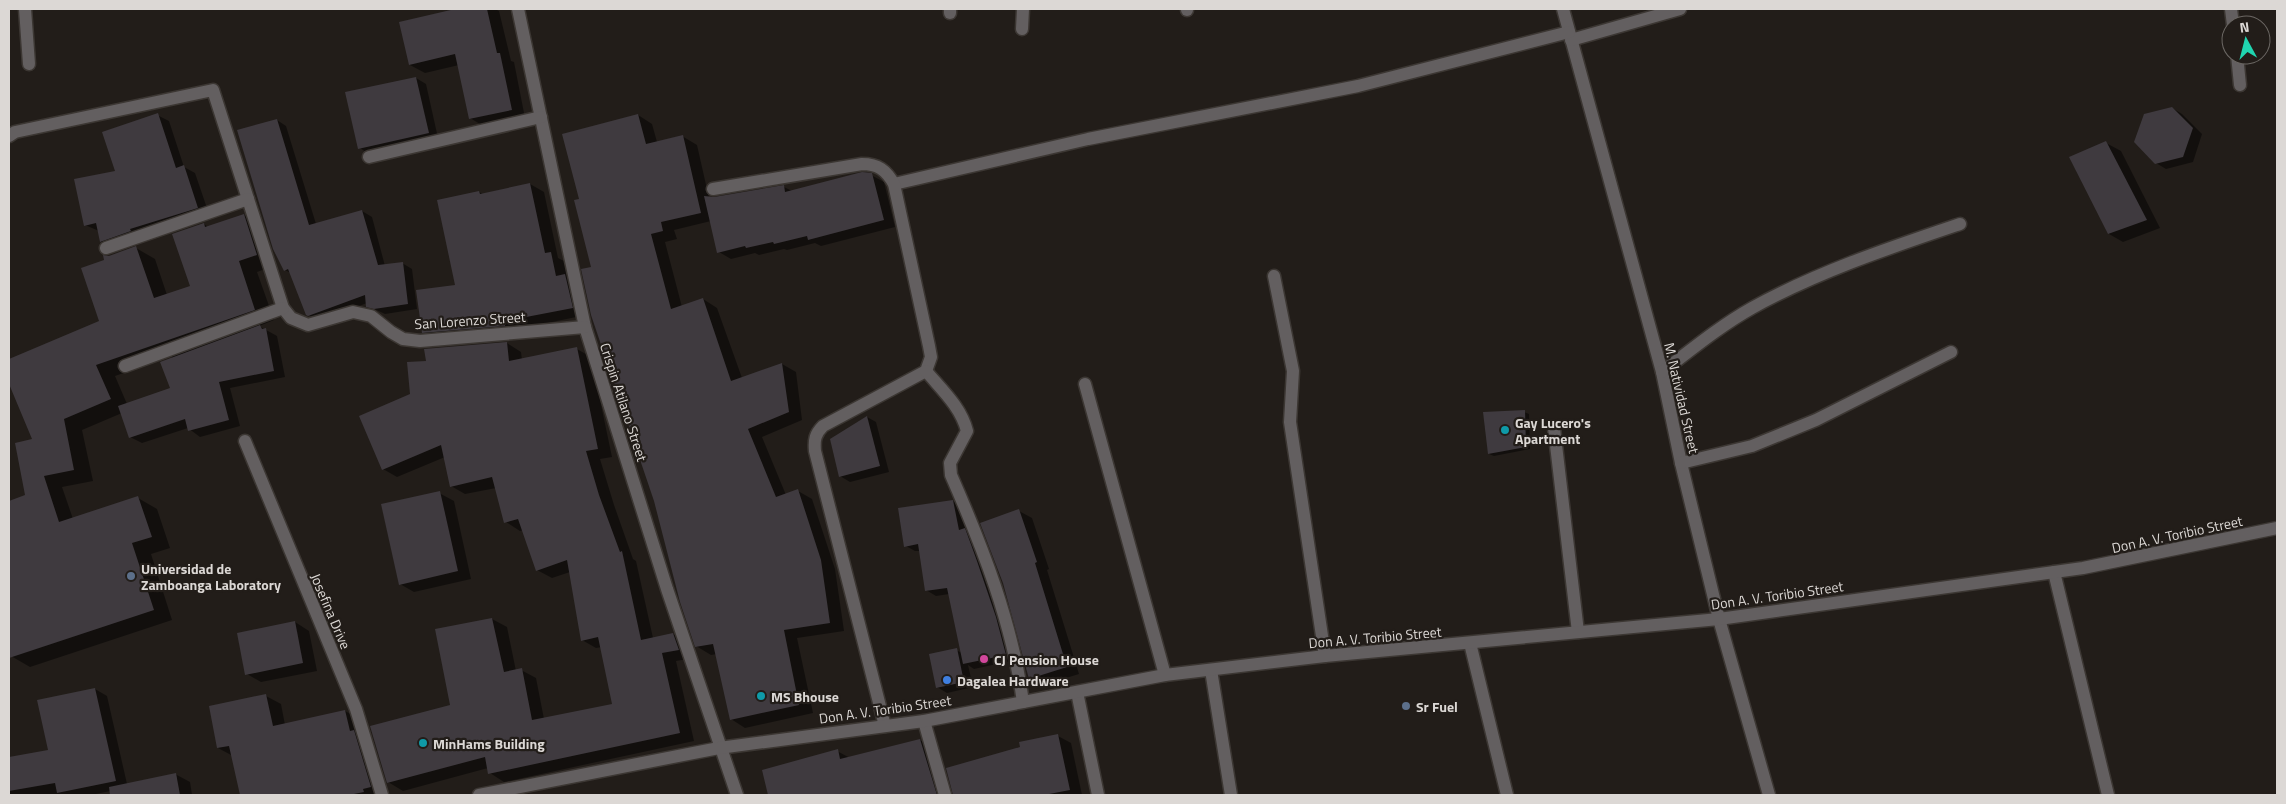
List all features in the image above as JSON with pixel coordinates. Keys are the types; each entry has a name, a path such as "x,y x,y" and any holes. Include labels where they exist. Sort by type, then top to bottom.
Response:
{"street":[{"path":"25,9 29,64"},
{"name":"Crispin Atilano Street","path":"518,9 585,327 719,748 736,795"},
{"path":"1022,29 1023,9"},
{"name":"M. Natividad Street","path":"1563,9 1662,372 1681,463 1719,619 1769,795"},
{"path":"894,184 1088,138 1358,86 1680,9"},
{"path":"2238,65 2240,85"},
{"path":"9,136 15,132 213,90 283,308 125,366"},
{"path":"369,157 541,117"},
{"path":"713,189 862,164 875,164 888,172 894,184 931,357 926,371 823,426 816,432 814,441 815,452 886,726"},
{"path":"106,248 248,199"},
{"path":"1662,372 1703,340 1751,309 1789,289 1879,253 1960,224"},
{"path":"1274,276 1293,371 1290,422 1325,656"},
{"name":"San Lorenzo Street","path":"283,308 291,318 308,324 353,312 371,316 391,332 403,338 420,341 585,327"},
{"path":"1681,463 1752,446 1816,420 1917,367 1951,352"},
{"path":"926,371 960,410 965,421 967,431 950,463 952,474 991,574 1013,649 1023,702"},
{"path":"1085,384 1165,675"},
{"path":"1554,428 1578,632"},
{"name":"Josefina Drive","path":"245,441 356,709 382,795"},
{"name":"Don A. V. Toribio Street","path":"479,795 719,748 924,721 1165,675 1325,656 1719,619 2083,568 2277,528"},
{"path":"2054,572 2108,795"},
{"path":"1470,643 1507,795"},
{"path":"1211,670 1230,795"},
{"path":"1077,692 1098,795"},
{"path":"924,721 945,795"}],"building":[{"path":"455,9 487,9 497,53 500,53 512,110 469,119 455,54 409,65 399,22"},
{"path":"416,77 429,133 358,149 345,92"},
{"path":"2172,107 2193,128 2183,157 2155,164 2134,142 2144,114"},
{"path":"158,113 176,168 184,165 198,208 130,229 131,231 100,242 96,223 84,226 74,179 115,171 102,132"},
{"path":"638,114 646,144 683,135 701,213 661,222 663,231 651,234 671,309 703,298 731,381 782,363 789,412 748,429 776,497 798,489 821,560 830,623 784,630 799,705 730,720 713,644 695,647 680,602 654,501 591,315 581,269 591,267 574,200 579,199 562,134"},
{"path":"277,119 309,225 362,210 378,265 403,262 408,304 374,309 366,307 365,295 308,316 306,315 288,269 284,271 273,249 237,130"},
{"path":"2106,141 2147,220 2108,234 2069,157"},
{"path":"862,172 872,173 884,220 808,240 807,236 774,244 773,242 746,248 745,246 717,253 704,196 714,197 784,185 785,192"},
{"path":"530,183 545,253 551,252 556,276 565,274 573,308 505,321 505,326 422,333 416,290 455,285 437,200 479,191 480,194"},
{"path":"244,214 257,255 239,261 255,310 96,365 111,399 64,419 74,470 44,476 59,522 138,496 152,537 132,543 154,610 9,658 9,501 25,495 15,443 32,439 9,384 9,359 99,321 81,268 104,260 103,255 109,256 136,246 154,298 190,286 172,234 204,223 205,227"},
{"path":"260,325 262,329 266,328 274,371 219,382 229,420 188,431 185,419 129,438 118,406 170,388 160,362"},
{"path":"507,342 509,361 577,347 598,449 586,451 599,495 620,552 622,551 641,640 673,633 679,650 662,653 680,733 488,774 485,757 387,783 370,726 450,705 435,629 492,618 504,672 522,668 532,720 612,704 598,637 581,641 567,560 536,571 518,519 504,523 492,477 450,487 441,445 382,470 359,416 410,394 407,362 426,361 424,349"},
{"name":"Gay Lucero's Apartment","path":"1525,410 1526,447 1488,454 1483,412"},
{"path":"867,416 880,466 839,477 830,439"},
{"path":"440,491 458,571 399,585 381,504"},
{"path":"953,500 959,530 965,528 996,617 1006,655 963,664 947,588 925,591 918,544 904,547 898,508"},
{"path":"1019,509 1037,562 1035,563 1067,667 1029,679 1003,583 980,523"},
{"path":"295,621 303,663 245,675 237,633"},
{"path":"957,648 964,682 936,688 929,654"},
{"path":"95,688 116,781 57,793 55,783 9,791 9,757 48,750 37,700"},
{"path":"266,694 273,726 345,710 350,731 354,730 371,787 363,789 364,792 349,795 240,795 229,746 217,748 209,706"},
{"path":"1058,734 1070,790 1044,795 953,795 946,768 1020,747 1019,742"},
{"path":"920,739 937,795 768,795 762,770 838,749 840,759"},
{"path":"176,773 180,795 110,795 109,787"}],"place":[{"name":"Gay Lucero's Apartment","path":"1505,430"},
{"name":"Universidad de Zamboanga Laboratory","path":"131,576"},
{"name":"CJ Pension House","path":"984,659"},
{"name":"Dagalea Hardware","path":"947,680"},
{"name":"MS Bhouse","path":"761,696"},
{"name":"Sr Fuel","path":"1406,706"},
{"name":"MinHams Building","path":"423,743"}]}
